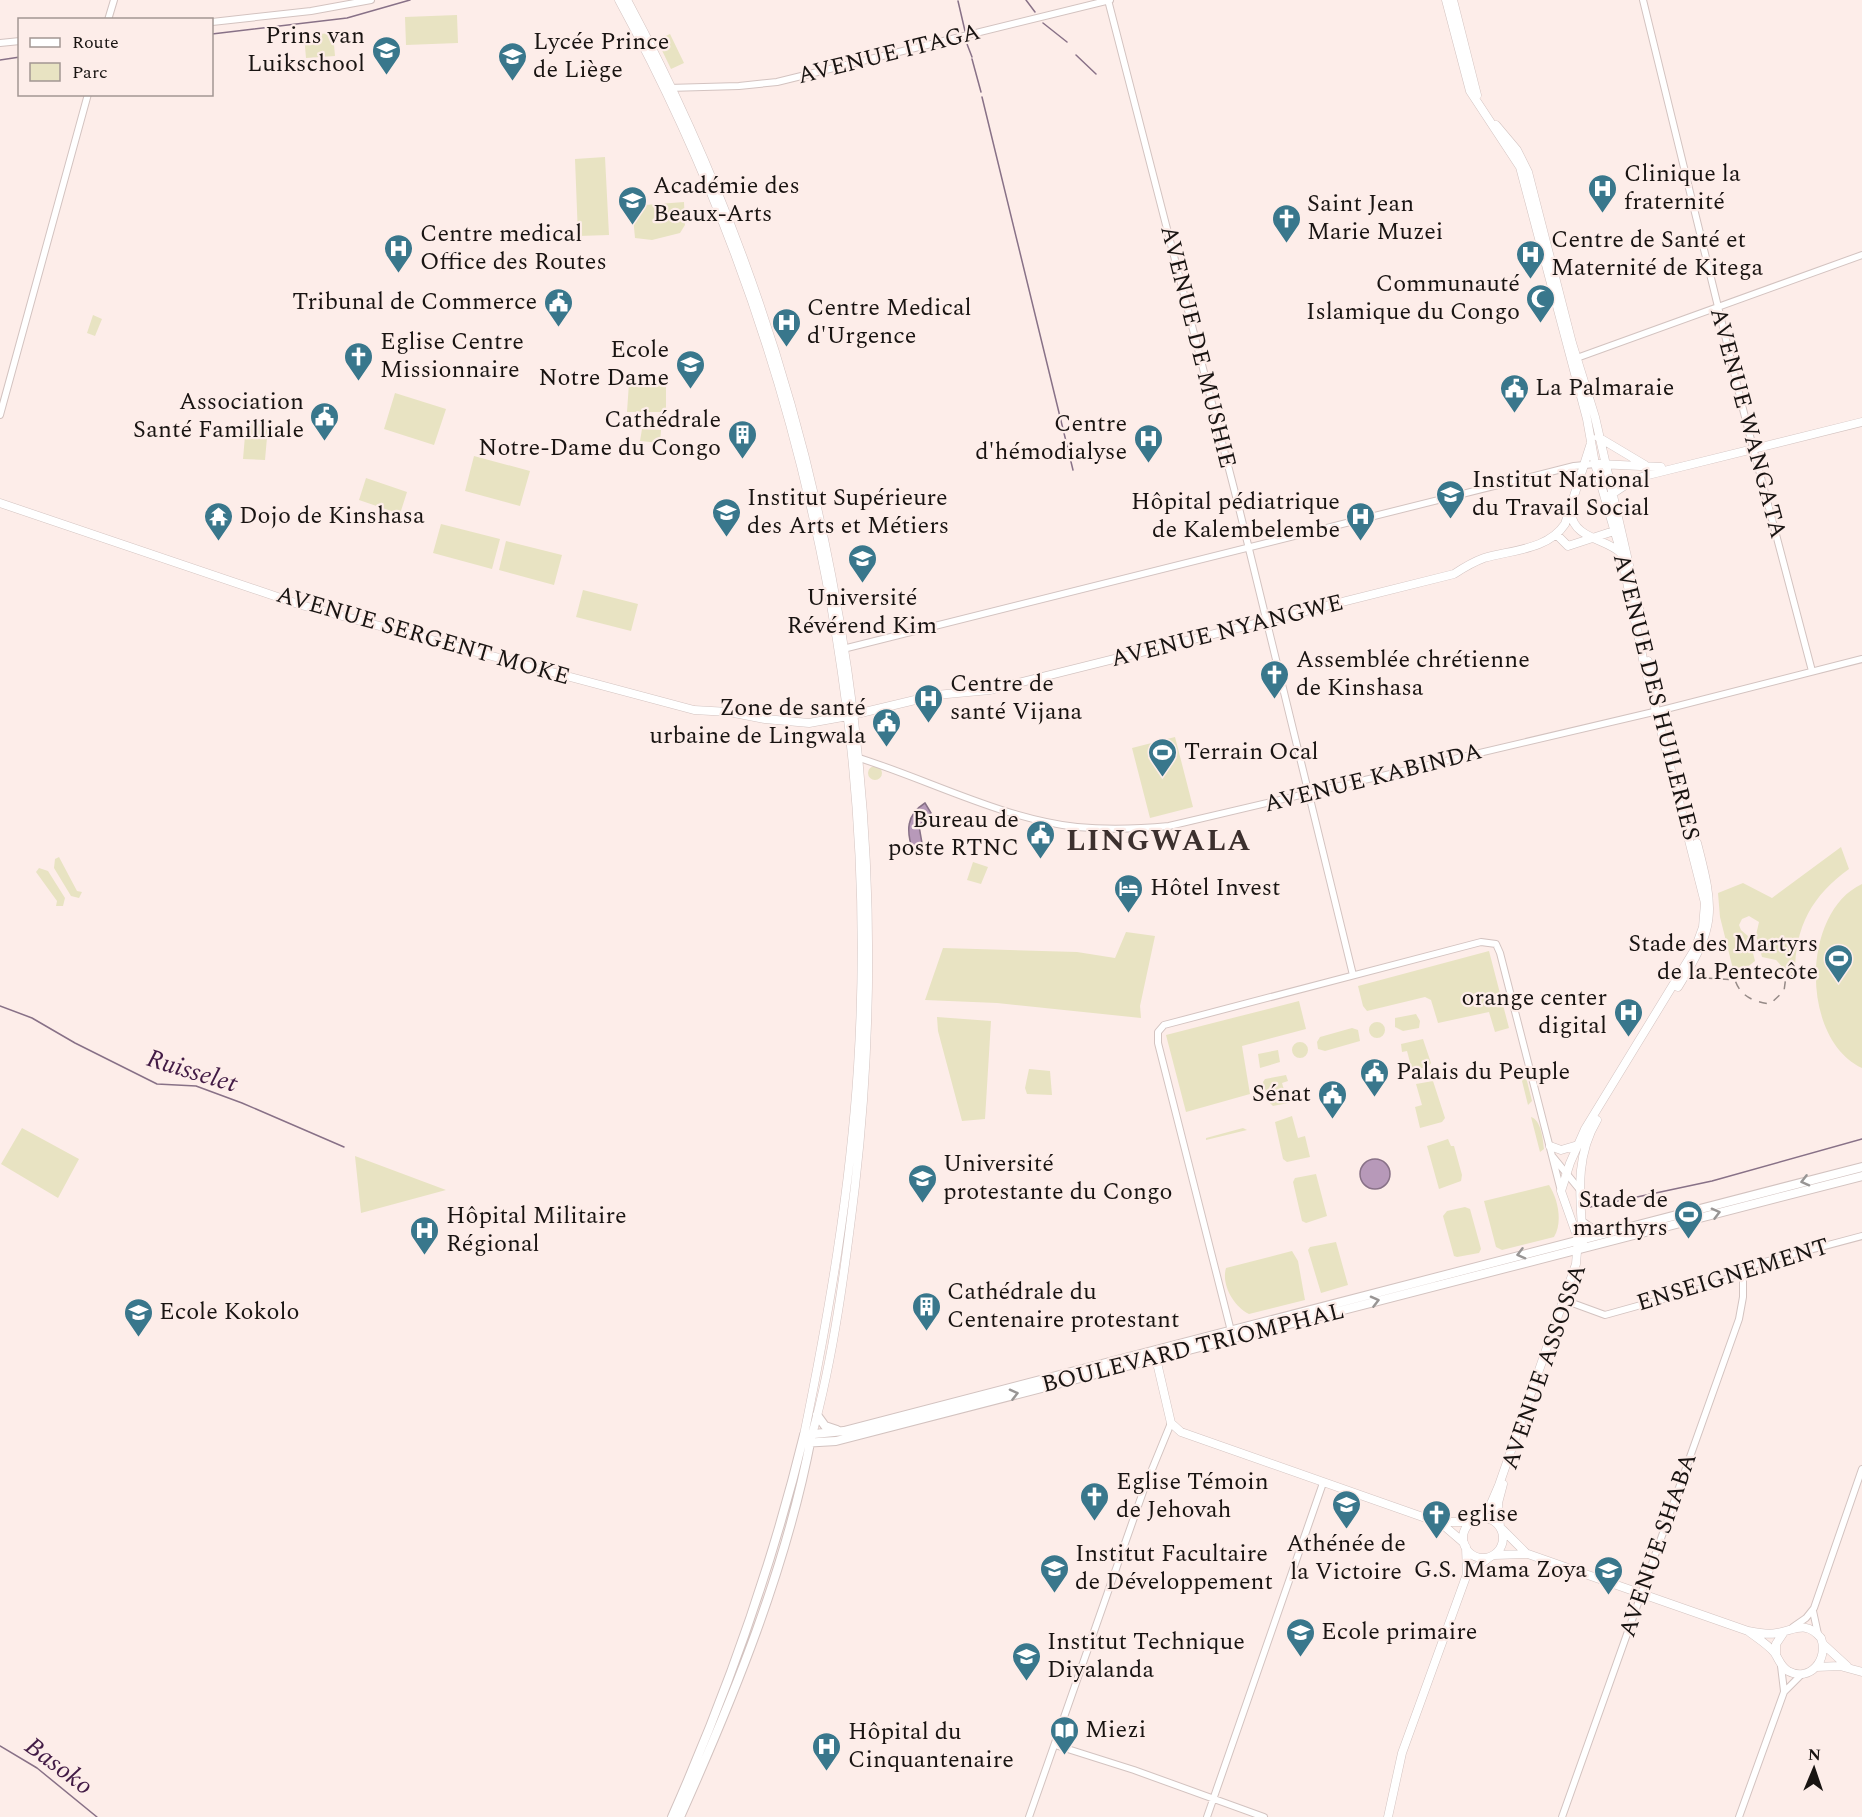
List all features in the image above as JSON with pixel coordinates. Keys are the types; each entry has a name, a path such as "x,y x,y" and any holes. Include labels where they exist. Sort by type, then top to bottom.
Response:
{"highway":[{"name":"BOULEVARD TRIOMPHAL","path":"807,1439 1155,1354 1580,1239 1862,1167"},
{"name":"BOULEVARD TRIOMPHAL","path":"1232,1334 1581,1249 1862,1176"},
{"path":"1582,1222 1592,1229 1615,1230"},
{"name":"BOULEVARD TRIOMPHAL","path":"807,1439 836,1441 1155,1354"},
{"path":"817,1415 825,1426 844,1431"},
{"path":"680,1817 713,1742 781,1553 807,1457 807,1439"},
{"path":"672,1817 728,1684 748,1629 807,1439"},
{"path":"807,1457 820,1445 836,1441"}],"main road":[{"path":"619,0 668,88"},
{"path":"627,0 705,161 748,268 784,379 819,512 859,758 868,913 864,1086 847,1249 817,1415 807,1439"},
{"name":"AVENUE DES HUILERIES","path":"1446,0 1470,91 1520,167 1573,359 1598,437 1600,464"},
{"name":"AVENUE DES HUILERIES","path":"1453,0 1479,100 1517,150 1528,172 1591,443 1600,464 1638,597 1659,710"},
{"path":"1609,497 1633,480 1862,422"},
{"path":"1598,437 1646,465"},
{"path":"1591,443 1570,511 1557,535 1568,546 1596,539 1618,530"},
{"path":"1600,464 1660,467"},
{"name":"AVENUE SERGENT MOKE","path":"0,503 300,604 688,709 729,712 792,723 852,716"},
{"path":"1570,511 1575,526 1585,535 1613,546 1621,553"},
{"name":"AVENUE DES HUILERIES","path":"1580,1239 1564,1204 1561,1191 1578,1144 1698,955 1710,920 1708,888 1659,710 1621,553 1618,530"},
{"name":"AVENUE NYANGWE","path":"852,716 936,695 990,690 1454,574 1477,561 1539,544 1557,535"},
{"path":"807,1439 837,1269 849,1171 858,1065 860,884 850,755 852,716"},
{"name":"AVENUE DES HUILERIES","path":"1580,1239 1582,1152 1592,1123"},
{"path":"1550,1146 1561,1150 1578,1144"},
{"path":"1564,1204 1581,1200"},
{"name":"AVENUE ASSOSSA","path":"1501,1485 1566,1300 1581,1249 1580,1239"},
{"path":"1155,1354 1171,1423 1188,1434 1441,1524 1481,1557 1527,1554 1748,1632 1766,1634 1785,1631 1793,1627 1808,1627 1848,1667"},
{"path":"1388,1817 1402,1753 1467,1574 1464,1534 1490,1506 1501,1485"},
{"path":"1467,1574 1502,1546 1498,1512 1501,1485"},
{"path":"1441,1524 1487,1518 1501,1528 1527,1554"},
{"path":"1776,1655 1776,1644 1785,1631"},
{"path":"1748,1632 1776,1655 1781,1665 1796,1674 1805,1673 1816,1667 1848,1667 1862,1672"},
{"path":"1816,1667 1823,1656 1821,1640"}],"street":[{"path":"109,18 114,0"},
{"path":"213,22 311,11 371,0"},
{"name":"AVENUE ITAGA","path":"668,88 739,86 777,82 1109,0"},
{"name":"AVENUE DE MUSHIE","path":"1109,0 1267,621 1353,975"},
{"name":"AVENUE WANGATA","path":"1643,0 1753,450 1812,671"},
{"path":"0,43 18,41"},
{"path":"0,415 86,96"},
{"path":"1573,359 1862,255"},
{"path":"842,649 1585,465 1600,464"},
{"path":"1660,467 1674,469"},
{"name":"AVENUE KABINDA","path":"850,755 995,808 1053,823 1093,828 1132,829 1169,826 1659,710 1862,659"},
{"path":"1232,1334 1157,1039 1158,1032 1164,1025 1481,942 1496,944 1561,1191"},
{"path":"1553,1157 1580,1190"},
{"name":"ENSEIGNEMENT","path":"1566,1300 1605,1315 1713,1285 1766,1262 1862,1236"},
{"name":"AVENUE SHABA","path":"1562,1817 1739,1319 1743,1298 1743,1271"},
{"path":"1029,1817 1144,1489 1171,1423"},
{"path":"1793,1627 1812,1611 1862,1469"},
{"path":"1207,1817 1323,1483"},
{"path":"1812,1611 1821,1640"},
{"path":"1781,1665 1784,1692"},
{"path":"1739,1817 1784,1692 1793,1681 1805,1673"},
{"path":"1055,1744 1264,1817"}],"green space":[{"path":"457,15 458,43 406,45 405,17"},
{"path":"333,33 335,56 306,58 304,35"},
{"path":"670,34 684,63 671,69 657,40"},
{"path":"605,157 609,235 578,236 575,159"},
{"path":"684,202 685,225 680,233 652,240 635,238 632,206"},
{"path":"93,315 102,319 95,336 87,333"},
{"path":"629,383 666,384 666,412 627,412"},
{"path":"395,393 446,409 434,445 384,429"},
{"path":"246,424 268,426 265,460 243,459"},
{"path":"642,429 661,430 660,443 640,441"},
{"path":"474,456 530,471 520,506 465,491"},
{"path":"366,478 407,492 400,514 359,500"},
{"path":"441,524 500,539 492,569 433,553"},
{"path":"506,541 562,555 554,585 499,570"},
{"path":"583,590 638,604 631,631 576,617"},
{"name":"Terrain Ocal","path":"1175,737 1193,807 1150,818 1132,748"},
{"path":"872,766 878,766 882,773 878,780 872,780 868,776 868,770"},
{"path":"1841,847 1849,869 1825,890 1808,914 1798,941 1795,973 1788,973 1776,960 1762,957 1756,935 1759,922 1749,916 1742,919 1739,925 1749,937 1755,961 1741,972 1733,969 1720,917 1718,893 1743,883 1772,898"},
{"path":"59,857 77,891 82,892 79,898 71,896 54,868 55,859"},
{"path":"973,862 988,867 981,884 967,880"},
{"path":"39,868 48,871 65,898 63,906 56,906 57,901 36,872"},
{"name":"Stade des Martyrs de la Pentecôte","path":"1862,884 1862,1068 1842,1053 1827,1031 1819,1004 1816,976 1819,947 1828,920 1842,899"},
{"path":"1126,932 1155,936 1140,1006 1141,1018 997,1003 925,1000 943,948 1077,952 1115,958"},
{"path":"1489,951 1509,1028 1495,1032 1489,1012 1438,1023 1431,1000 1425,997 1367,1011 1363,1006 1358,986"},
{"path":"1299,1001 1306,1029 1242,1046 1250,1094 1186,1112 1166,1035"},
{"path":"1416,1014 1420,1021 1419,1028 1403,1031 1395,1027 1395,1018"},
{"path":"937,1017 991,1021 985,1119 962,1121 938,1031"},
{"path":"1374,1022 1380,1022 1385,1030 1383,1036 1374,1038 1369,1033 1369,1027"},
{"path":"1352,1028 1358,1030 1360,1041 1325,1051 1318,1049 1317,1042 1320,1037"},
{"path":"1423,1039 1431,1063 1428,1067 1412,1070 1407,1051 1402,1052 1401,1044"},
{"path":"1297,1042 1303,1042 1308,1050 1306,1056 1297,1058 1292,1053 1292,1047"},
{"path":"1278,1050 1280,1062 1260,1068 1258,1054"},
{"path":"1029,1069 1050,1071 1052,1095 1027,1094 1025,1088"},
{"path":"1520,1073 1526,1077 1532,1101 1528,1105"},
{"path":"1286,1075 1288,1081 1282,1083 1288,1103 1273,1106 1269,1102 1263,1082 1265,1079"},
{"path":"1433,1081 1445,1118 1442,1122 1420,1128 1415,1107 1422,1105 1416,1084"},
{"path":"1292,1116 1298,1138 1305,1136 1310,1157 1287,1162 1283,1159 1275,1122"},
{"path":"1531,1117 1541,1130 1544,1149 1540,1152"},
{"path":"22,1128 79,1159 58,1198 1,1164"},
{"path":"1243,1128 1247,1130 1206,1140 1206,1138"},
{"path":"1448,1139 1451,1146 1454,1146 1462,1175 1461,1181 1439,1189 1427,1146"},
{"path":"355,1156 446,1190 361,1213"},
{"path":"1316,1174 1327,1216 1306,1223 1302,1221 1293,1182 1295,1178"},
{"path":"1549,1185 1555,1197 1559,1218 1554,1237 1502,1250 1496,1247 1484,1201"},
{"path":"1465,1207 1470,1209 1481,1249 1479,1253 1457,1257 1454,1256 1443,1216 1447,1211"},
{"path":"1336,1242 1348,1285 1321,1293 1308,1250 1310,1247"},
{"path":"1292,1251 1298,1261 1305,1300 1249,1314 1243,1311 1227,1288 1226,1268"}],"shaded area":[{"path":"925,803 931,813 919,826 923,849 919,852 913,851 909,837 909,824 914,813"},
{"path":"1375,1159 1381,1160 1389,1168 1389,1180 1381,1188 1375,1189 1369,1188 1361,1180 1360,1174 1361,1168 1369,1160"}],"waterway":[{"path":"213,34 347,18 410,0"},
{"path":"1026,0 1035,12"},
{"path":"958,1 965,31"},
{"path":"1043,23 1067,42"},
{"path":"967,44 972,57"},
{"path":"1076,55 1096,74"},
{"path":"0,60 18,57"},
{"path":"972,59 981,92"},
{"path":"982,97 1073,470"},
{"name":"Ruisselet","path":"0,1006 32,1018 75,1043 157,1084 196,1086 242,1103 344,1147"},
{"path":"1590,1207 1712,1181 1862,1139"},
{"name":"Basoko","path":"0,1746 37,1768 97,1817"}],"railway":[{"path":"1689,977 1735,980 1740,990 1748,997 1770,1004 1784,991 1786,976 1800,976"}],"place":[{"name":"Prins van Luikschool","path":"386,76"},
{"name":"Lycée Prince de Liège","path":"512,82"},
{"name":"Clinique la fraternité","path":"1603,214"},
{"name":"Académie des Beaux-Arts","path":"632,226"},
{"name":"Saint Jean Marie Muzei","path":"1286,244"},
{"name":"Centre medical Office des Routes","path":"399,274"},
{"name":"Centre de Santé et Maternité de Kitega","path":"1530,280"},
{"name":"Communauté Islamique du Congo","path":"1541,324"},
{"name":"Tribunal de Commerce","path":"558,328"},
{"name":"Centre Medical d'Urgence","path":"786,348"},
{"name":"Eglise Centre Missionnaire","path":"359,382"},
{"name":"Ecole Notre Dame","path":"690,390"},
{"name":"La Palmaraie","path":"1514,414"},
{"name":"Association Santé Familliale","path":"325,442"},
{"name":"Cathédrale Notre-Dame du Congo","path":"742,460"},
{"name":"Centre d'hémodialyse","path":"1148,464"},
{"name":"Institut National du Travail Social","path":"1451,520"},
{"name":"Institut Supérieure des Arts et Métiers","path":"726,538"},
{"name":"Dojo de Kinshasa","path":"218,542"},
{"name":"Hôpital pédiatrique de Kalembelembe","path":"1361,542"},
{"name":"Université Révérend Kim","path":"862,584"},
{"name":"Assemblée chrétienne de Kinshasa","path":"1275,700"},
{"name":"Centre de santé Vijana","path":"929,724"},
{"name":"Zone de santé urbaine de Lingwala","path":"887,748"},
{"name":"Terrain Ocal","path":"1163,778"},
{"name":"Bureau de poste RTNC","path":"1040,860"},
{"name":"Hôtel Invest","path":"1129,914"},
{"name":"Stade des Martyrs de la Pentecôte","path":"1839,984"},
{"name":"orange center digital","path":"1628,1038"},
{"name":"Palais du Peuple","path":"1375,1098"},
{"name":"Sénat","path":"1332,1120"},
{"name":"Université protestante du Congo","path":"922,1204"},
{"name":"Stade de marthyrs","path":"1689,1240"},
{"name":"Hôpital Militaire Régional","path":"425,1256"},
{"name":"Cathédrale du Centenaire protestant","path":"926,1332"},
{"name":"Ecole Kokolo","path":"138,1338"},
{"name":"Eglise Témoin de Jehovah","path":"1095,1522"},
{"name":"Athénée de la Victoire","path":"1346,1530"},
{"name":"eglise","path":"1436,1540"},
{"name":"Institut Facultaire de Développement","path":"1054,1594"},
{"name":"G.S. Mama Zoya","path":"1608,1596"},
{"name":"Ecole primaire","path":"1300,1658"},
{"name":"Institut Technique Diyalanda","path":"1026,1682"},
{"name":"Miezi","path":"1064,1756"},
{"name":"Hôpital du Cinquantenaire","path":"827,1772"}],"district":[{"name":"LINGWALA","path":"1159,841"}]}
